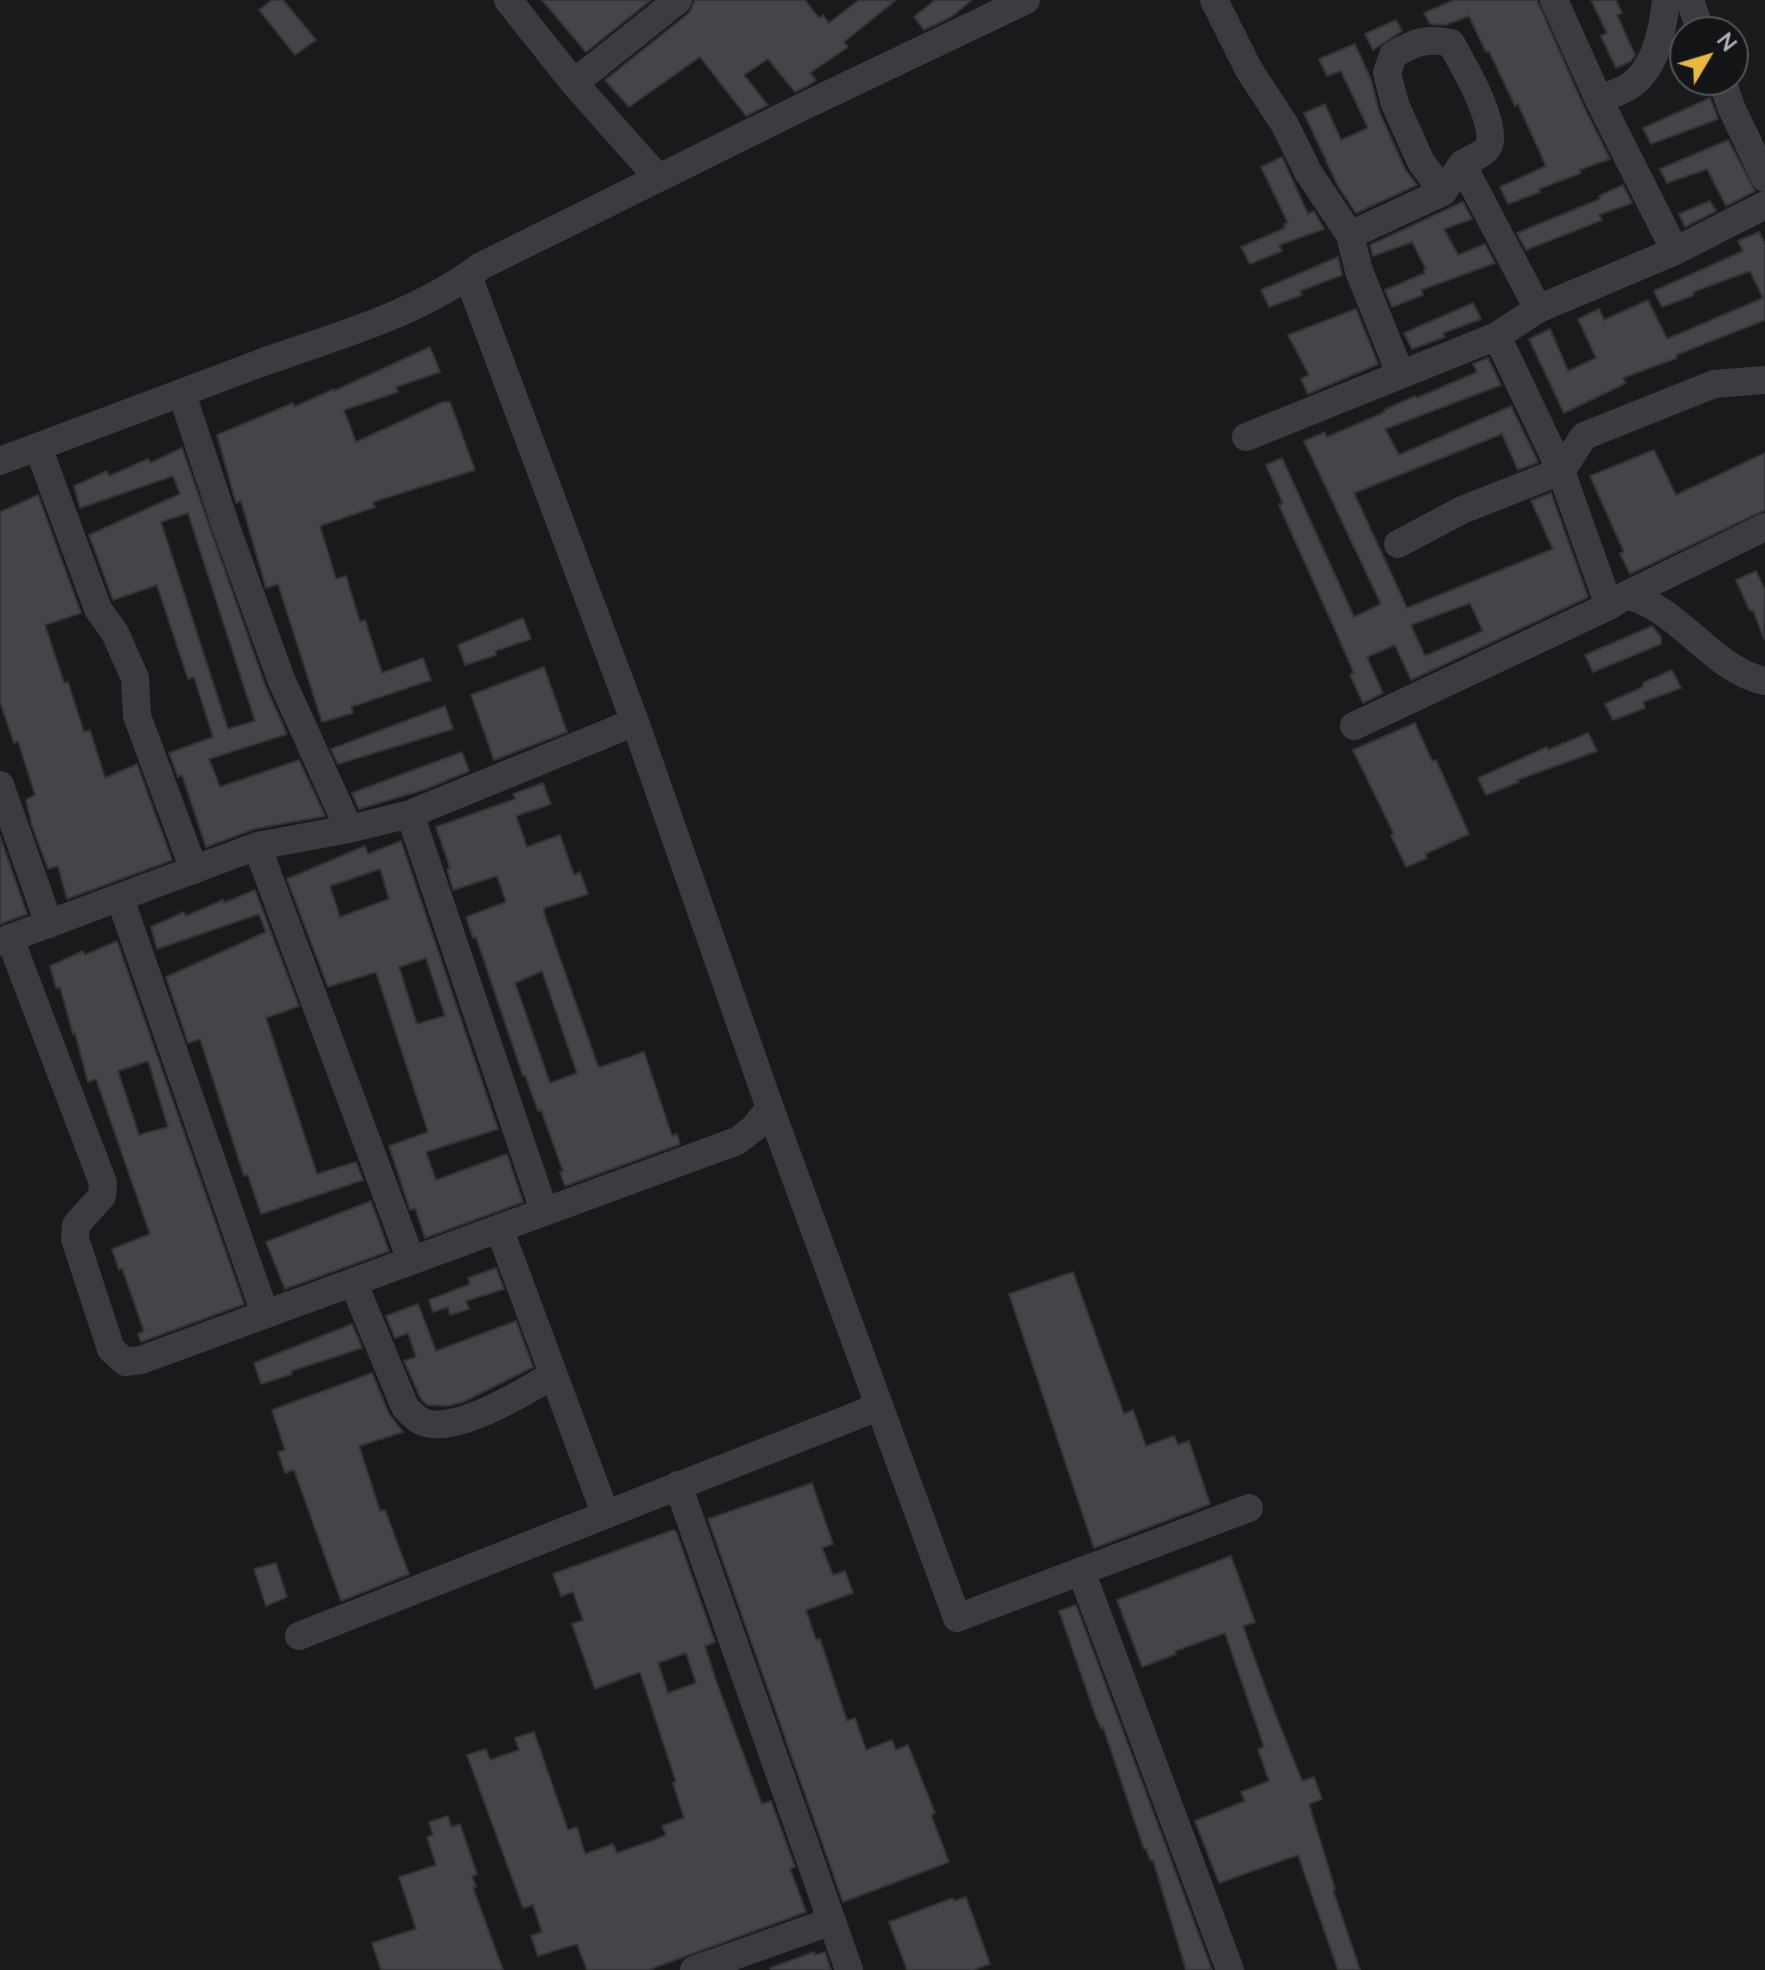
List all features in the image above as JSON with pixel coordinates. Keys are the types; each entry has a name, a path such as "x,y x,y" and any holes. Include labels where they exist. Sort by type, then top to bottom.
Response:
{"street":[{"path":"508,0 574,83 658,178"},
{"path":"574,83 678,0"},
{"path":"0,461 259,363 378,323 468,276 481,266 1025,0"},
{"path":"1214,0 1249,70 1285,125 1308,172 1350,235 1359,271 1400,373"},
{"path":"1554,0 1599,100 1675,251"},
{"path":"1599,100 1628,87 1641,76 1652,58 1659,37 1666,0"},
{"path":"1350,235 1443,192 1462,164 1490,145 1491,136 1484,111 1451,43 1435,39 1413,43 1393,55 1387,73 1395,104 1421,162 1443,192"},
{"path":"1727,96 1765,178"},
{"path":"1462,164 1538,309"},
{"path":"1246,437 1497,336 1538,309 1675,251 1765,205"},
{"path":"468,276 635,722 770,1108 957,1618 1249,1508"},
{"path":"1497,336 1618,601"},
{"path":"1398,544 1462,510 1561,471 1584,436 1714,384 1765,380"},
{"path":"182,394 281,679 349,829"},
{"path":"38,447 98,609 115,633 135,678 137,716 194,870"},
{"path":"1354,726 1618,601 1765,527"},
{"path":"1618,601 1638,598 1669,616 1743,674 1765,681"},
{"path":"635,722 410,814 257,846 5,941 103,1183 102,1196 76,1225 75,1239 111,1349 125,1362 141,1360 737,1141 754,1128 770,1108"},
{"path":"0,785 49,924"},
{"path":"410,814 544,1211"},
{"path":"257,846 411,1260"},
{"path":"120,898 265,1314"},
{"path":"499,1228 605,1513"},
{"path":"353,1282 405,1407 420,1421 445,1425 500,1405 553,1375"},
{"path":"299,1636 878,1407"},
{"path":"678,1485 849,1970"},
{"path":"1081,1571 1230,1970"},
{"path":"694,1970 832,1921"}],"building":[{"path":"272,0 283,0 316,40 295,55 259,10"},
{"path":"542,0 651,0 586,52"},
{"path":"695,0 805,0 819,18 823,15 829,23 859,0 896,0 844,42 848,47 810,73 816,80 795,92 768,59 744,75 768,105 746,116 700,57 629,107 605,80 689,13"},
{"path":"935,0 972,0 951,17 924,30 914,17"},
{"path":"1454,0 1537,0 1610,159 1579,170 1581,173 1508,204 1500,187 1546,166 1518,104 1515,106 1469,16 1445,25 1430,24 1424,13"},
{"path":"1591,0 1616,0 1622,13 1617,15 1635,55 1631,61 1616,68 1601,36 1607,33"},
{"path":"1396,20 1402,31 1373,50 1365,34"},
{"path":"1355,44 1371,80 1379,111 1405,169 1417,185 1356,213 1338,186 1304,113 1325,104 1341,140 1368,128 1341,71 1327,76 1319,59"},
{"path":"1710,98 1718,119 1651,144 1643,128"},
{"path":"1728,140 1755,191 1726,206 1707,169 1667,183 1660,169"},
{"path":"1282,157 1308,214 1314,211 1324,229 1279,245 1282,251 1250,264 1241,247 1285,228 1284,224 1288,223 1261,167"},
{"path":"1623,185 1632,203 1599,215 1602,220 1526,250 1517,233 1600,199 1599,196"},
{"path":"1710,201 1716,211 1685,227 1679,214"},
{"path":"1463,202 1472,219 1444,229 1458,255 1485,244 1495,263 1421,290 1423,295 1392,307 1385,290 1425,273 1426,269 1412,242 1373,256 1370,245"},
{"path":"1759,232 1765,244 1765,320 1623,378 1626,383 1564,413 1529,339 1550,329 1568,371 1596,358 1578,319 1599,309 1604,320 1648,300 1667,339 1763,298 1750,271 1662,307 1654,291 1743,251 1738,241"},
{"path":"1338,257 1342,275 1269,307 1261,290"},
{"path":"1473,303 1481,319 1412,349 1404,333"},
{"path":"1356,309 1378,364 1308,394 1301,379 1309,375 1288,335"},
{"path":"430,347 440,372 396,387 398,392 344,410 356,442 443,402 450,402 475,470 373,502 375,507 320,526 336,579 346,576 360,622 365,620 382,673 423,658 431,680 351,707 353,713 322,722 278,584 266,588 241,501 236,503 217,435 293,403 294,407 334,391"},
{"path":"1488,358 1501,385 1385,429 1399,455 1511,406 1538,462 1518,470 1502,434 1354,493 1407,608 1553,549 1531,501 1551,493 1588,597 1411,680 1395,645 1367,657 1383,693 1363,703 1350,675 1354,673 1279,505 1283,503 1266,465 1282,458 1354,617 1381,604 1304,441 1325,432 1327,437 1415,396 1417,398 1477,372 1473,364","holes":["1470,603 1483,631 1425,656 1411,625"]},
{"path":"182,448 265,685 287,734 209,759 220,787 299,760 325,816 254,829 206,847 182,775 178,777 169,753 213,737 194,677 188,679 157,585 113,600 89,535 180,494 173,476 80,508 74,486 107,471 109,476 148,459 150,463","holes":["188,513 255,721 228,729 161,522"]},
{"path":"1654,450 1676,495 1765,453 1765,510 1630,574 1620,553 1624,552 1590,476"},
{"path":"38,495 81,613 45,625 64,683 68,682 84,732 90,730 105,778 137,764 172,860 67,899 58,866 48,869 32,826 26,800 35,795 18,741 14,743 0,702 0,512"},
{"path":"1756,571 1765,590 1764,639 1753,610 1750,611 1736,580"},
{"path":"523,618 531,639 465,665 458,645"},
{"path":"1652,626 1661,637 1661,644 1593,672 1585,655"},
{"path":"544,667 567,732 494,760 471,695"},
{"path":"1672,670 1681,688 1643,702 1645,708 1613,720 1605,704"},
{"path":"445,706 453,729 338,764 331,749"},
{"path":"1415,723 1432,761 1436,760 1469,834 1425,854 1427,858 1406,867 1391,835 1394,834 1353,750"},
{"path":"1588,733 1597,751 1517,780 1519,782 1486,795 1478,778 1547,747 1548,750"},
{"path":"462,752 469,771 426,789 359,809 352,793"},
{"path":"543,783 551,804 516,816 527,847 560,835 574,875 580,872 588,894 544,908 544,913 598,1066 644,1052 672,1136 677,1134 680,1144 565,1186 560,1172 563,1171 541,1110 538,1111 523,1076 476,937 473,938 466,917 506,902 497,876 453,890 447,869 450,868 436,827 515,799 513,794","holes":["542,971 577,1073 550,1083 515,983"]},
{"path":"0,836 27,914 0,924"},
{"path":"401,841 498,1129 426,1152 436,1180 507,1154 523,1202 425,1238 415,1208 410,1210 389,1146 428,1132 376,972 328,987 287,879 365,846 368,854","holes":["380,869 389,899 340,917 330,886","426,958 445,1016 417,1024 399,967"]},
{"path":"255,890 299,1006 266,1018 317,1174 356,1162 363,1180 261,1214 248,1175 244,1176 200,1039 188,1043 166,977 266,932 259,914 157,949 151,927 184,912 186,916"},
{"path":"117,941 244,1304 141,1342 138,1334 144,1331 122,1268 119,1270 112,1249 150,1234 96,1079 88,1082 60,987 56,988 50,966 83,951 85,955","holes":["148,1061 168,1127 139,1135 118,1071"]},
{"path":"371,1201 389,1251 285,1289 266,1242"},
{"path":"496,1268 504,1289 466,1301 469,1309 450,1315 448,1307 433,1312 429,1300 470,1284 468,1278"},
{"path":"1073,1272 1124,1414 1133,1410 1146,1446 1174,1436 1178,1445 1189,1441 1210,1504 1094,1548 1009,1294"},
{"path":"418,1304 436,1351 516,1321 533,1367 463,1402 447,1406 427,1405 421,1399 404,1361 416,1357 408,1333 395,1338 386,1316"},
{"path":"352,1324 362,1348 261,1384 254,1363"},
{"path":"372,1373 389,1414 403,1432 359,1446 380,1511 385,1510 409,1574 341,1601 294,1470 285,1473 278,1452 285,1450 272,1410"},
{"path":"812,1483 833,1544 822,1548 833,1575 845,1571 853,1593 806,1610 816,1640 820,1639 847,1721 855,1718 866,1750 892,1740 896,1750 908,1745 935,1813 931,1815 949,1862 843,1902 708,1519"},
{"path":"676,1531 715,1642 705,1646 715,1678 762,1804 771,1801 795,1867 790,1869 806,1912 648,1970 587,1970 577,1944 538,1956 531,1936 542,1932 533,1905 523,1908 467,1755 486,1749 490,1760 519,1750 515,1738 534,1732 568,1830 577,1827 585,1854 613,1844 617,1853 654,1840 666,1835 662,1826 684,1818 673,1783 676,1782 640,1672 595,1689 572,1624 583,1620 573,1592 561,1596 553,1574","holes":["686,1653 696,1683 668,1693 658,1663"]},
{"path":"1231,1556 1255,1622 1243,1626 1269,1698 1302,1781 1314,1777 1322,1799 1309,1804 1360,1970 1338,1970 1298,1855 1219,1883 1195,1821 1245,1801 1241,1792 1269,1781 1258,1749 1264,1747 1225,1633 1142,1667 1117,1600"},
{"path":"276,1563 287,1597 266,1606 254,1569"},
{"path":"1076,1605 1212,1970 1186,1970 1153,1860 1144,1849 1103,1727 1096,1717 1059,1611"},
{"path":"448,1816 451,1827 460,1824 477,1874 472,1876 476,1887 473,1888 503,1970 381,1970 372,1943 416,1929 399,1877 436,1865 427,1837 433,1835 429,1822"},
{"path":"966,1897 990,1964 973,1970 907,1970 889,1922 953,1898 954,1901"},
{"path":"814,1952 815,1955 825,1952 831,1970 770,1968"}]}
